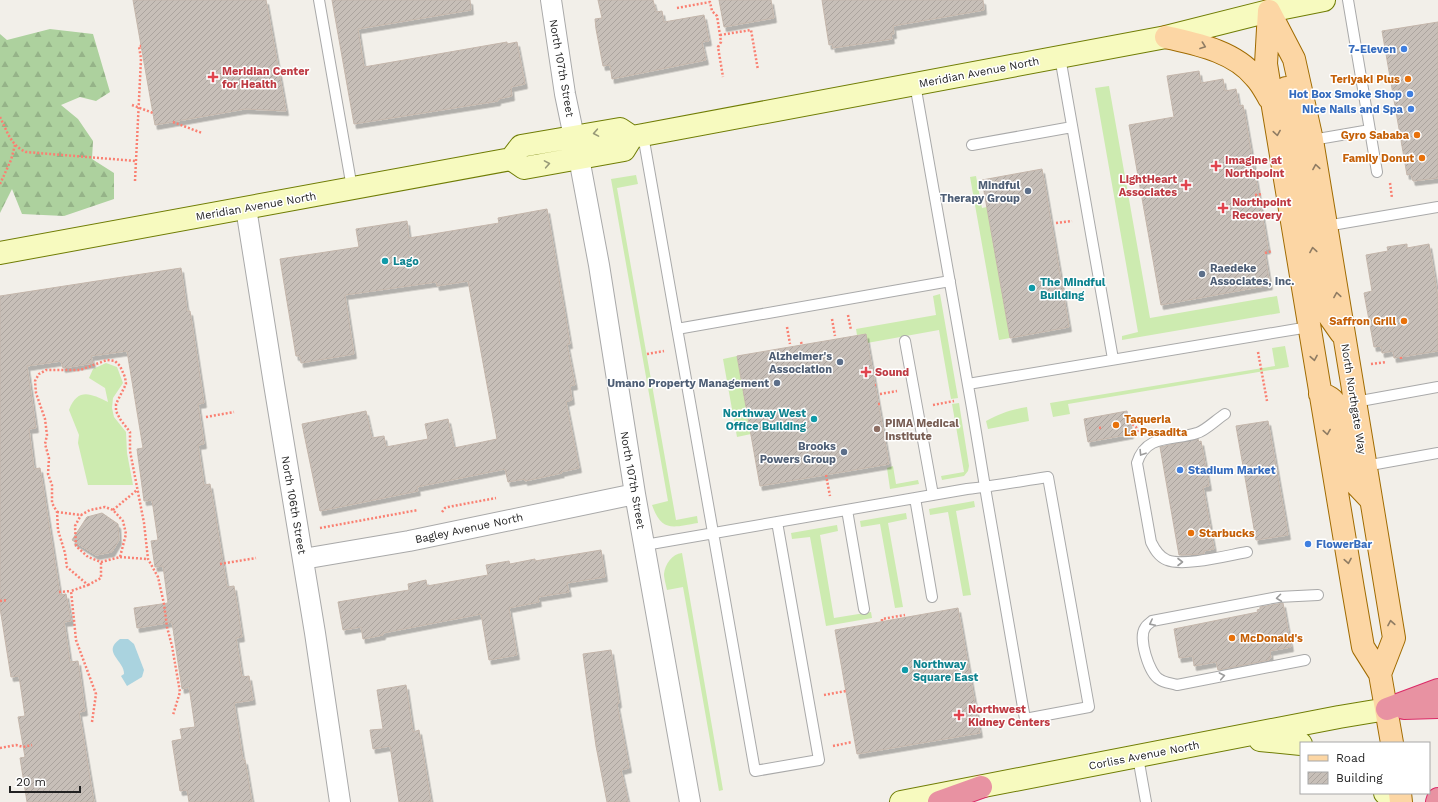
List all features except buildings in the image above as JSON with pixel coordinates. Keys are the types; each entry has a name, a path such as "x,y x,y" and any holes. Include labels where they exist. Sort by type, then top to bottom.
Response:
{"highway":[{"path":"1387,709 1438,690"},
{"path":"1387,709 1438,707"},
{"path":"939,802 981,787"}],"main road":[{"path":"1265,5 1266,64 1363,647 1380,674 1392,742"},
{"path":"1265,5 1290,114 1322,306 1344,338"},
{"name":"North Northgate Way","path":"1265,5 1294,58 1312,140 1394,638 1380,674"},
{"path":"1166,37 1197,44 1219,52 1238,62 1255,76 1272,102"},
{"path":"1320,394 1327,395 1336,404 1339,411 1351,479 1370,499"}],"street":[{"name":"North 107th Street","path":"551,0 565,94 574,137"},
{"name":"Meridian Avenue North","path":"638,136 1166,37 1265,5 1324,0"},
{"path":"620,128 638,136 624,150 524,168 512,159 521,146 620,128"},
{"name":"North 107th Street","path":"579,158 599,265 635,494 690,802"},
{"name":"Meridian Avenue North","path":"0,253 512,159"},
{"name":"North 106th Street","path":"246,208 315,633 340,802"},
{"name":"Bagley Avenue North","path":"303,559 409,541 635,494"},
{"name":"Corliss Avenue North","path":"901,802 1138,757 1339,716 1387,709"},
{"path":"1231,738 1300,744"},
{"path":"1386,794 1394,802"}],"lane":[{"path":"320,0 352,188"},
{"path":"1348,0 1376,172"},
{"path":"1060,57 1113,359"},
{"path":"645,545 932,495 985,487 1048,477 1089,708 1025,719 985,487 968,384 915,84"},
{"path":"972,145 1072,127"},
{"path":"1312,140 1370,130"},
{"path":"638,136 677,329 755,771 819,760 777,522"},
{"path":"1326,226 1438,207"},
{"path":"677,329 950,281"},
{"path":"968,384 1309,327"},
{"path":"905,341 932,495"},
{"path":"1355,402 1438,387"},
{"path":"1225,414 1198,433 1159,440 1151,444 1144,448 1139,455 1137,463 1151,542 1160,556 1166,560 1180,563 1247,552"},
{"path":"1365,466 1438,454"},
{"path":"915,498 932,597"},
{"path":"847,510 864,609"},
{"path":"1305,660 1177,685 1159,679 1152,672 1147,662 1142,636 1144,628 1152,622 1278,597 1318,595"},
{"path":"1138,757 1146,802"}],"path":[{"path":"676,8 710,2 712,11 717,16 721,42 718,47 723,77"},
{"path":"720,35 751,30 758,70"},
{"path":"135,181 141,59 139,46 141,46"},
{"path":"132,105 153,113"},
{"path":"0,117 12,142 19,149 26,152 136,161"},
{"path":"173,122 202,133"},
{"path":"0,184 11,160 15,145"},
{"path":"1255,195 1263,194"},
{"path":"1265,253 1272,251"},
{"path":"786,322 790,344"},
{"path":"647,354 667,350"},
{"path":"88,585 66,567 65,553 58,530 57,512 52,502 52,485 48,474 49,458 45,444 47,435 45,419 36,393 35,381 39,374 46,370 80,370 107,360 115,361 120,366 125,377 126,384 116,404 116,411 130,432 130,451 144,523 148,559 158,577 172,646 180,692 173,714"},
{"path":"1371,364 1386,362"},
{"path":"1261,368 1267,401"},
{"path":"206,417 234,412"},
{"path":"1129,422 1136,427 1138,432"},
{"path":"1099,428 1103,427"},
{"path":"826,475 830,500"},
{"path":"113,510 137,490"},
{"path":"437,514 441,513 445,508 496,498"},
{"path":"120,556 126,534 123,521 113,510 105,507 90,510 81,515 75,526 76,546 88,557 101,562 120,556 148,559"},
{"path":"320,528 418,510"},
{"path":"57,512 81,515"},
{"path":"220,564 256,558"},
{"path":"59,592 71,591 88,585 101,578 101,562"},
{"path":"71,591 76,640 96,694 92,722"},
{"path":"0,601 8,600"},
{"path":"882,621 882,619 905,615"},
{"path":"818,696 846,691"},
{"path":"0,748 16,745 23,747 32,745"}],"green space":[{"path":"50,29 93,34 110,92 96,101 80,97 61,105 78,119 93,141 92,159 114,173 114,199 64,216 22,214 12,189 0,213 0,34 7,40"},
{"path":"1109,86 1150,318 1277,296 1280,313 1122,340 1122,336 1138,332 1095,88"},
{"path":"636,175 638,184 617,188 676,520 697,516 698,523 682,526 669,526 664,524 656,514 652,505 668,501 611,179"},
{"path":"976,176 982,208 987,207 1010,338 999,340 970,177"},
{"path":"940,294 958,398 951,399 939,330 867,343 866,334 857,335 856,329 936,315 933,296"},
{"path":"1285,346 1289,367 1068,404 1070,414 1053,417 1050,403 1275,366 1272,348"},
{"path":"737,356 751,434 737,437 723,359"},
{"path":"106,363 117,367 123,383 113,398 112,408 114,417 126,432 127,453 133,485 88,485 78,443 79,435 69,410 76,398 81,395 91,395 108,402 105,388 89,378 93,369"},
{"path":"959,403 969,466 968,471 964,476 942,480 941,476 964,472 952,404"},
{"path":"1027,407 1029,421 988,429 986,421 1006,412"},
{"path":"893,466 896,484 918,480 919,484 890,489 887,468"},
{"path":"974,501 975,507 956,511 971,595 963,596 948,512 930,515 929,509"},
{"path":"906,513 907,519 888,523 903,607 895,608 880,524 861,527 860,521"},
{"path":"837,525 838,531 820,535 834,618 871,612 872,618 826,626 810,537 792,539 791,533"},
{"path":"682,553 723,790 719,791 683,587 667,590 664,577 667,563 675,555"}],"water":[{"path":"120,639 128,639 134,644 144,670 142,677 127,686 121,676 124,674 123,669 113,652 115,644"}],"place":[{"name":"7-Eleven","path":"1404,49"},
{"name":"Meridian Center for Health","path":"213,77"},
{"name":"Teriyaki Plus","path":"1408,79"},
{"name":"Hot Box Smoke Shop","path":"1410,94"},
{"name":"Nice Nails and Spa","path":"1411,109"},
{"name":"Gyro Sababa","path":"1417,135"},
{"name":"Family Donut","path":"1422,158"},
{"name":"Imagine at Northpoint","path":"1216,166"},
{"name":"LightHeart Associates","path":"1186,185"},
{"name":"Mindful Therapy Group","path":"1028,191"},
{"name":"Northpoint Recovery","path":"1223,208"},
{"name":"Lago","path":"385,261"},
{"name":"Raedeke Associates, Inc.","path":"1202,274"},
{"name":"The Mindful Building","path":"1032,288"},
{"name":"Saffron Grill","path":"1404,321"},
{"name":"Alzheimer's Association","path":"840,362"},
{"name":"Sound","path":"866,372"},
{"name":"Umano Property Management","path":"777,383"},
{"name":"Northway West Office Building","path":"814,419"},
{"name":"Taqueria La Pasadita","path":"1116,425"},
{"name":"PIMA Medical Institute","path":"877,429"},
{"name":"Brooks Powers Group","path":"844,452"},
{"name":"Stadium Market","path":"1180,470"},
{"name":"Starbucks","path":"1191,533"},
{"name":"FlowerBar","path":"1308,544"},
{"name":"McDonald's","path":"1232,638"},
{"name":"Northway Square East","path":"905,670"},
{"name":"Northwest Kidney Centers","path":"959,715"}]}
